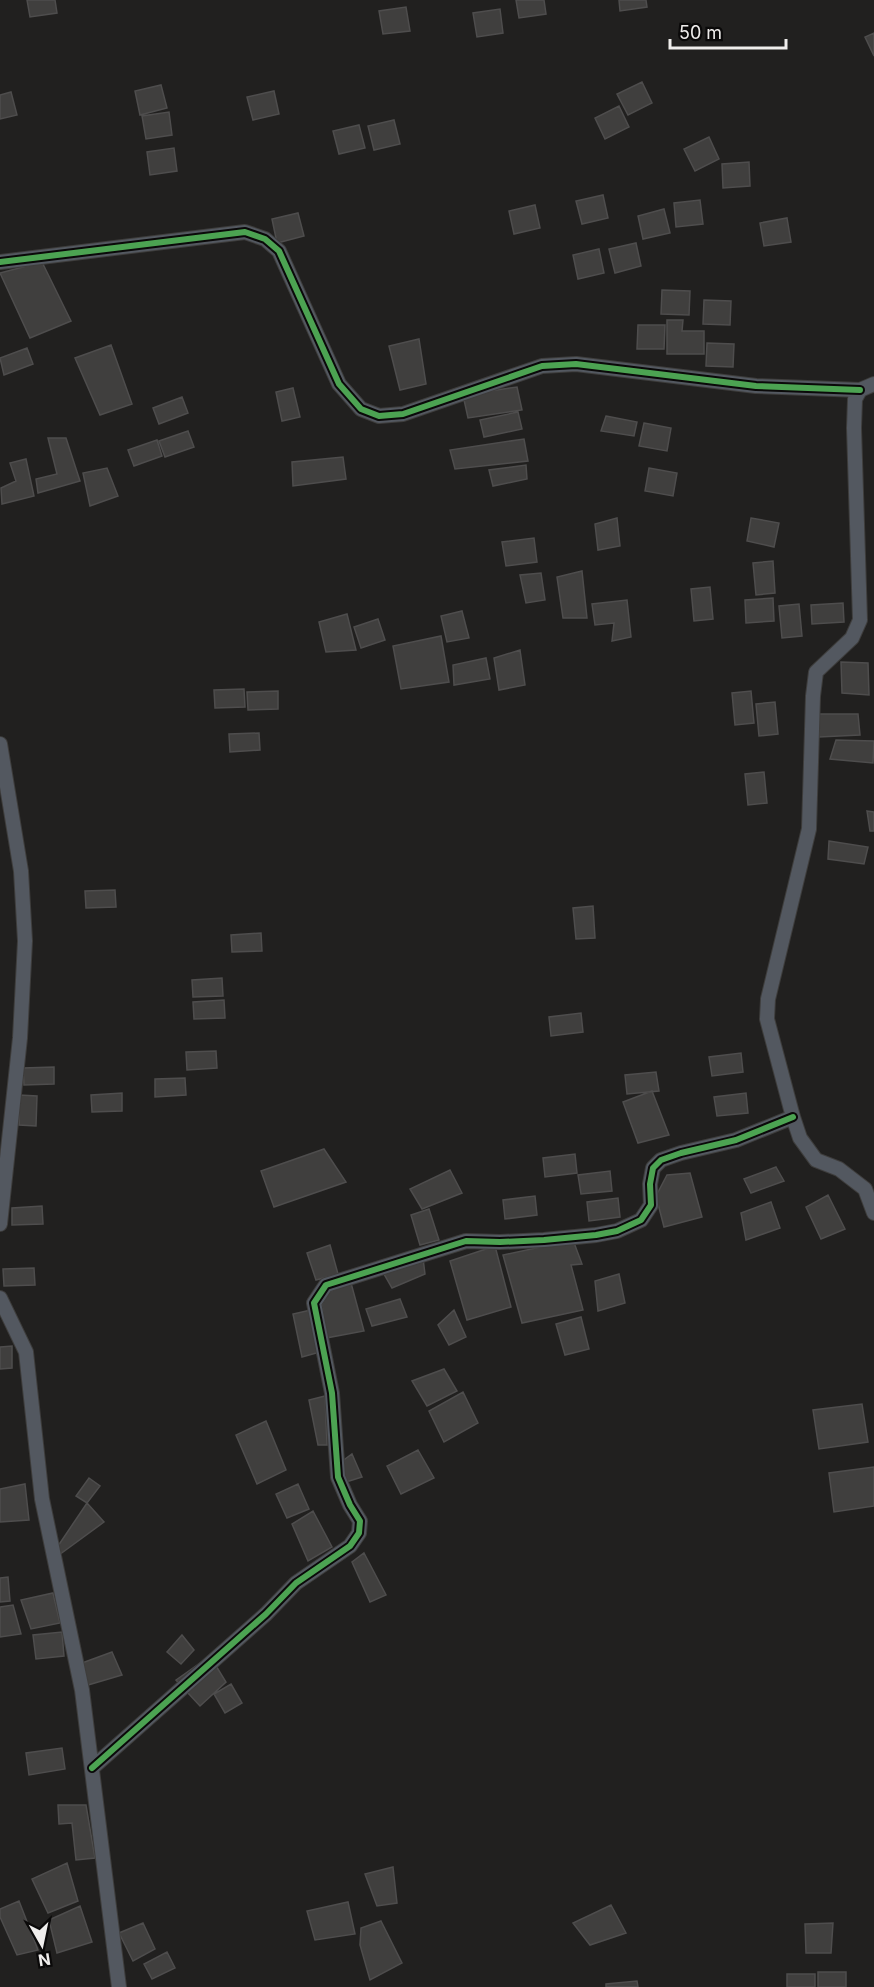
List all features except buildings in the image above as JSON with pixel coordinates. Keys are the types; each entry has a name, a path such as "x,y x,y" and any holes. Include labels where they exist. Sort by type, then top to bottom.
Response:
{"street":[{"path":"0,262 245,231 265,239 279,251 339,384 361,409 380,416 403,414 542,366 576,364 756,386 860,390 874,384"},
{"path":"860,390 855,399 854,428 860,620 852,638 816,672 813,696 809,829 768,999 767,1019 800,1138 816,1160 839,1169 865,1189 874,1213"},
{"path":"0,744 21,872 25,941 20,1038 0,1224"},
{"path":"92,1768 266,1614 296,1583 350,1546 359,1533 360,1521 338,1477 332,1393 314,1303 326,1286 466,1240 500,1242 544,1240 617,1231 641,1220 651,1205 650,1184 653,1168 662,1160 681,1153 736,1140 793,1118"},
{"path":"0,1298 26,1352 42,1499 82,1690 119,1987"}],"cycle path":[{"path":"0,262 245,232 265,239 279,251 339,384 361,409 379,416 403,414 542,366 576,364 756,386 860,390"},
{"path":"92,1768 266,1614 296,1583 350,1546 359,1533 360,1521 338,1477 332,1393 314,1303 326,1285 466,1241 544,1240 617,1231 641,1220 651,1205 650,1184 653,1168 661,1160 736,1140 793,1117"}]}
